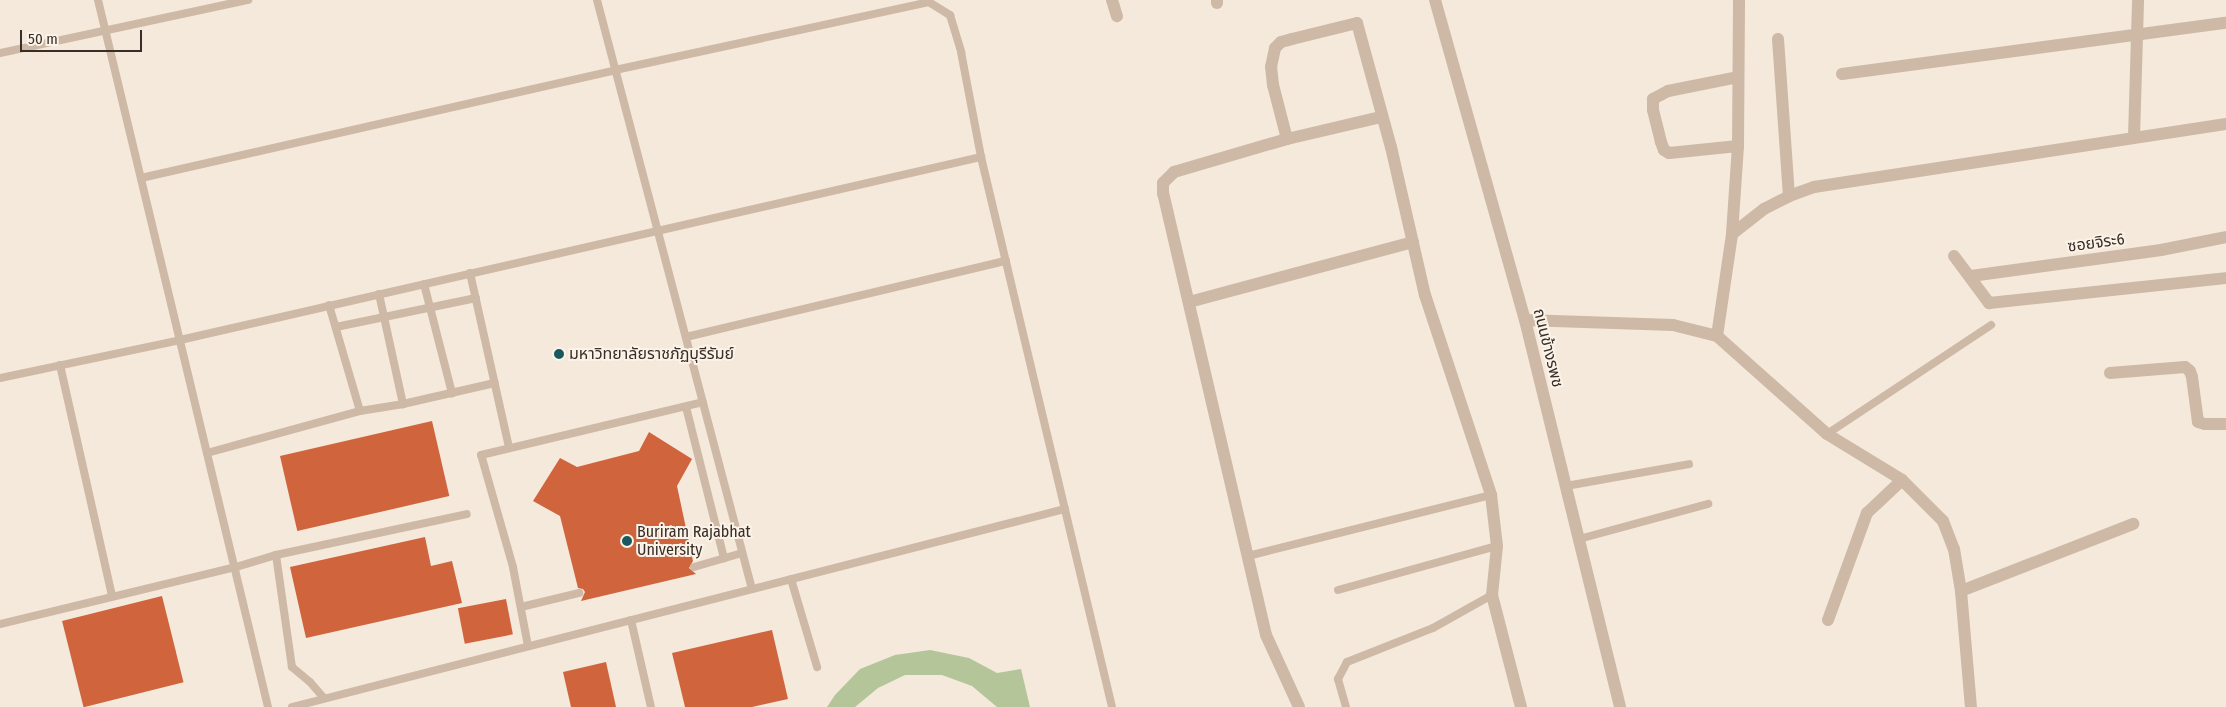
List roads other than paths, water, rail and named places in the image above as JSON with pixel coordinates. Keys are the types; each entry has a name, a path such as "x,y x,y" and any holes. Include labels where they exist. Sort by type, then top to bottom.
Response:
{"street":[{"path":"1112,0 1117,16"},
{"name":"ถนนข้างรพช","path":"1435,0 1525,320 1620,707"},
{"path":"1717,336 1732,234 1738,146 1740,0"},
{"path":"2134,137 2138,0"},
{"path":"1286,139 1273,85 1271,66 1276,48 1282,42 1357,23 1381,117 1391,147 1426,294 1491,495 1497,546 1492,595 1521,707"},
{"path":"1842,74 2226,23"},
{"path":"1778,39 1789,196"},
{"path":"1738,77 1668,91 1658,94 1653,99 1653,110 1664,150 1670,153 1738,146"},
{"path":"1299,707 1266,635 1163,183 1174,172 1286,139 1381,117"},
{"path":"1732,234 1764,209 1789,196 1814,187 2226,124"},
{"name":"ซอยจิระ6","path":"1970,276 2162,250 2226,237"},
{"path":"1189,302 1413,242"},
{"path":"1954,256 1989,303 2226,278"},
{"path":"1525,320 1673,325 1717,336 1828,434 1902,480 1943,520 1954,549 1961,590 1971,707"},
{"path":"2110,373 2185,367 2190,371 2192,377 2198,422 2226,424"},
{"path":"1828,620 1867,513 1902,480"},
{"path":"1961,590 2133,524"}],"lane":[{"path":"98,0 236,567 268,707"},
{"path":"0,53 248,0"},
{"path":"597,0 752,589"},
{"path":"141,178 901,4 929,1 950,16 961,52 981,157 1112,707"},
{"path":"0,378 180,340 981,157"},
{"path":"686,337 1006,261"},
{"path":"470,273 509,448"},
{"path":"424,284 452,392"},
{"path":"379,294 403,404"},
{"path":"336,327 476,298"},
{"path":"329,305 360,411"},
{"path":"1828,434 1991,325"},
{"path":"60,365 112,596"},
{"path":"207,453 360,411 403,404 494,383"},
{"path":"528,646 513,567 481,454 703,402"},
{"path":"686,407 724,558"},
{"path":"1566,486 1689,464"},
{"path":"1248,556 1491,495"},
{"path":"1579,539 1708,504"},
{"path":"292,707 1065,509"},
{"path":"0,624 236,567 276,555 467,514"},
{"path":"1338,590 1497,546"},
{"path":"694,567 742,553"},
{"path":"276,555 292,667 310,682 324,698"},
{"path":"791,579 817,667"},
{"path":"521,607 579,593"},
{"path":"1346,707 1338,679 1347,662 1433,628 1492,595"},
{"path":"631,620 651,707"}],"place":[{"name":"มหาวิทยาลัยราชภัฏบุรีรัมย์","path":"559,354"},
{"name":"Buriram Rajabhat University","path":"627,541"}]}
